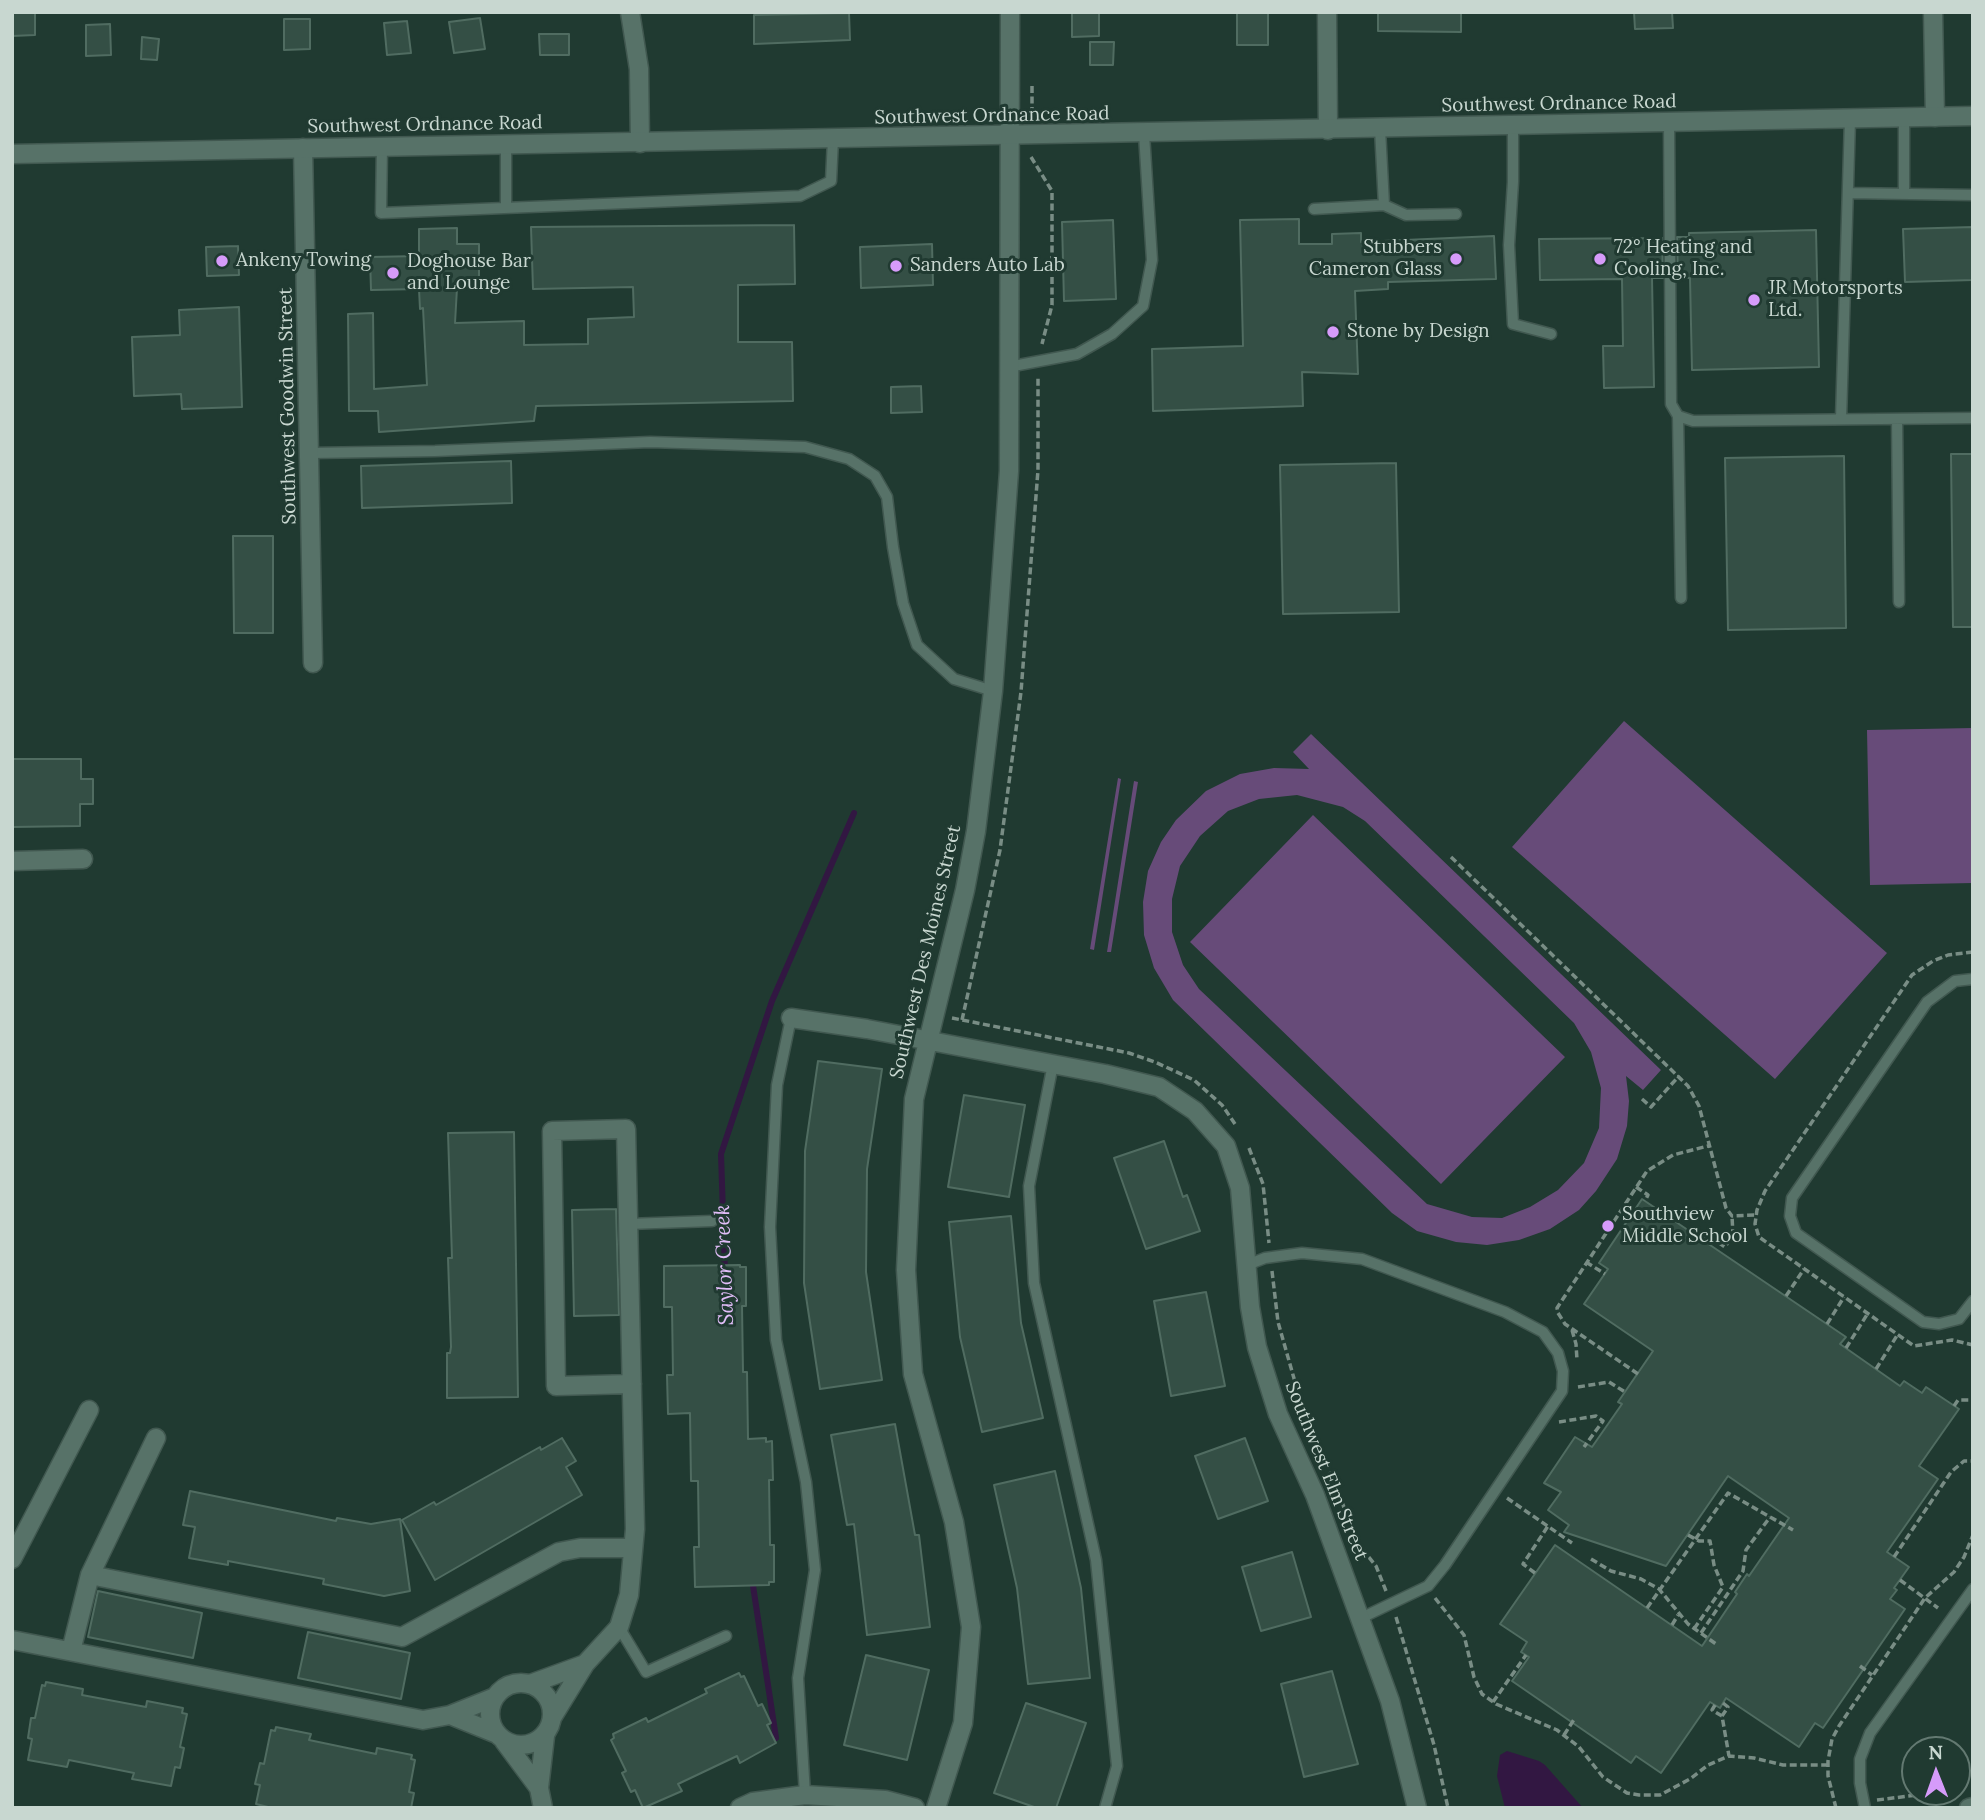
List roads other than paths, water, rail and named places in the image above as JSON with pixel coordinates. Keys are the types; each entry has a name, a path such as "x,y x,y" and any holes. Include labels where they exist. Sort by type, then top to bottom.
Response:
{"street":[{"path":"630,12 639,69 640,143"},
{"name":"Southwest Des Moines Street","path":"936,1808 963,1723 971,1627 954,1522 913,1374 906,1270 914,1099 965,890 976,831 993,691 1009,471 1010,12"},
{"path":"1327,12 1328,130"},
{"path":"1933,12 1935,117"},
{"name":"Southwest Ordnance Road","path":"12,154 1973,116"},
{"name":"Southwest Goodwin Street","path":"303,148 313,663"},
{"path":"12,861 83,859"},
{"name":"Southwest Elm Street","path":"791,1018 1053,1064 1159,1087 1195,1111 1226,1146 1240,1188 1250,1307 1257,1347 1278,1414 1315,1495 1390,1700 1417,1808"},
{"path":"553,1716 585,1664 619,1627 629,1595 635,1529 632,1384 626,1129 552,1131 556,1386 632,1384"},
{"path":"12,1559 89,1410"},
{"path":"71,1651 90,1575 156,1438"},
{"path":"90,1575 402,1637 559,1552 580,1548 633,1548"},
{"path":"12,1640 423,1720 450,1715 495,1697 510,1685 530,1684 585,1664"},
{"path":"530,1684 539,1688 552,1705 553,1716 551,1727 545,1736 539,1788 543,1808"},
{"path":"495,1697 490,1716 500,1738 539,1788"},
{"path":"450,1715 514,1745 525,1746 545,1736"},
{"path":"740,1808 753,1802 805,1795 885,1800 915,1808"}],"lane":[{"path":"1841,419 1850,118"},
{"path":"1904,118 1904,194"},
{"path":"1669,123 1671,404 1678,416 1681,598"},
{"path":"1513,126 1509,245 1513,324 1550,334"},
{"path":"1380,129 1384,205"},
{"path":"1008,367 1077,355 1112,334 1143,306 1152,260 1144,134"},
{"path":"382,146 381,213 800,196 831,181 833,139"},
{"path":"506,145 506,208"},
{"path":"1848,193 1973,195"},
{"path":"1314,209 1384,205 1406,215 1456,214"},
{"path":"1678,416 1693,421 1973,418"},
{"path":"1897,419 1899,602"},
{"path":"311,453 650,442 805,447 849,459 876,476 887,497 903,604 917,645 954,679 993,691"},
{"path":"1973,979 1955,981 1927,1002 1792,1198 1790,1216 1796,1233 1923,1322 1939,1324 1959,1319 1973,1301"},
{"path":"791,1018 777,1085 770,1227 776,1340 806,1482 815,1570 798,1678 805,1795"},
{"path":"1053,1064 1029,1186 1034,1283 1096,1560 1117,1766 1105,1808"},
{"path":"628,1224 712,1222"},
{"path":"1247,1265 1265,1258 1303,1252 1362,1259 1505,1312 1543,1332 1558,1353 1563,1371 1562,1391 1445,1565 1428,1586 1361,1618"},
{"path":"1865,1805 1860,1783 1860,1759 1870,1733 1973,1588"},
{"path":"619,1627 646,1672 726,1636"}],"waterway":[{"name":"Saylor Creek","path":"725,1273 721,1154 772,1001 854,813"},
{"name":"Saylor Creek","path":"752,1579 776,1738"}],"place":[{"name":"Stubbers Cameron Glass","path":"1456,259"},
{"name":"72° Heating and Cooling, Inc.","path":"1600,259"},
{"name":"Ankeny Towing","path":"222,261"},
{"name":"Sanders Auto Lab","path":"896,266"},
{"name":"Doghouse Bar and Lounge","path":"393,273"},
{"name":"JR Motorsports Ltd.","path":"1754,300"},
{"name":"Stone by Design","path":"1333,332"},
{"name":"Southview Middle School","path":"1608,1226"}]}
